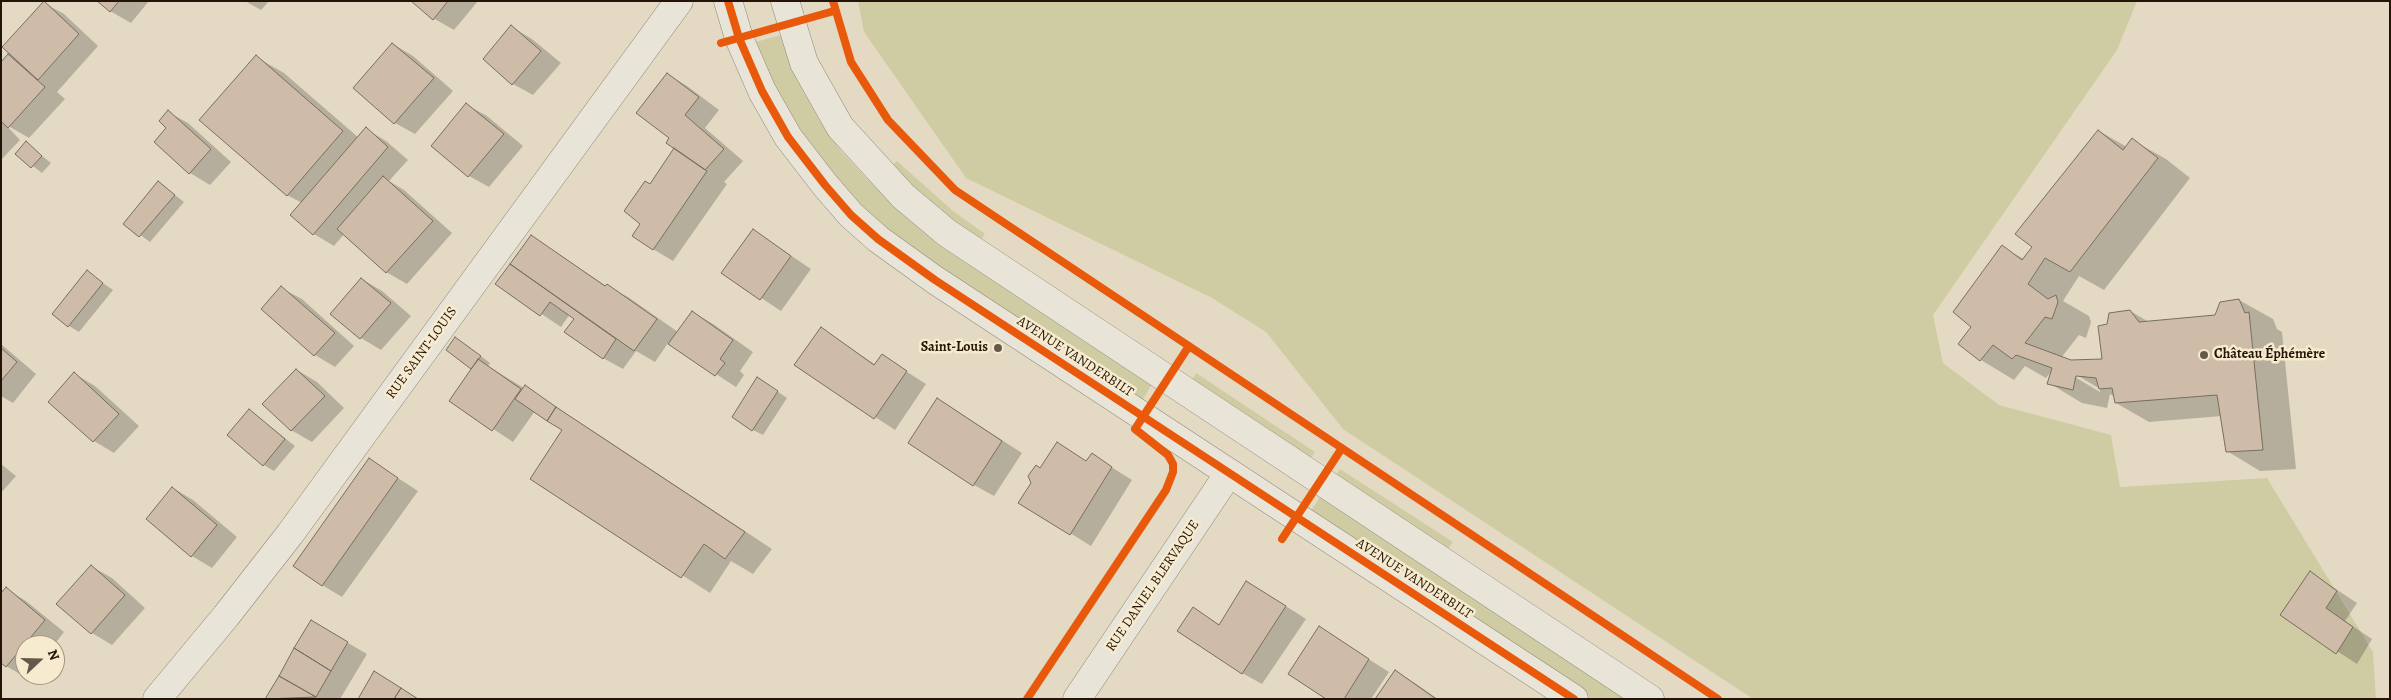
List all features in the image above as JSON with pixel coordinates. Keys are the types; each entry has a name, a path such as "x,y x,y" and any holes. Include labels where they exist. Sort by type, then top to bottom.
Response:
{"street":[{"name":"RUE SAINT-LOUIS","path":"157,699 226,616 290,534 679,1"},
{"name":"AVENUE VANDERBILT","path":"728,1 739,38 771,106 804,158 824,185 851,215 878,239 935,280 1574,699"},
{"path":"785,1 790,24 804,63 840,127 903,196 947,233 1650,699"},
{"name":"RUE DANIEL BLERVAQUE","path":"1077,699 1229,473"}],"shaded area":[{"path":"858,1 2137,1 2117,50 1933,315 1943,363 1999,405 2111,435 2120,487 2267,478 2373,652 2376,699 1753,699 1343,429 1266,332 1212,298 966,178 864,32"},
{"path":"780,35 796,78 818,118 841,151 868,180 899,209 1153,382 1142,401 924,259 867,214 825,169 779,99 756,42"},
{"path":"897,161 953,211 985,234 978,244 889,169"},
{"path":"1196,373 1315,452 1309,461 1191,382"},
{"path":"1340,469 1453,542 1446,552 1334,478"},
{"path":"1322,494 1632,699 1592,699 1310,512"}],"building":[{"path":"44,1 79,34 38,80 2,47"},
{"path":"97,1 119,1 110,12"},
{"path":"411,1 448,1 433,20"},
{"path":"511,25 541,51 512,85 483,59"},
{"path":"392,43 434,78 394,124 353,88"},
{"path":"8,54 45,87 8,128 1,121 1,62"},
{"path":"256,55 343,131 287,196 199,120"},
{"path":"667,73 699,97 685,115 724,149 705,170 666,143 669,138 636,113"},
{"path":"466,103 504,134 468,177 431,146"},
{"path":"168,110 211,149 189,174 154,142 166,128 159,121"},
{"path":"366,127 388,147 313,235 290,215"},
{"path":"2098,130 2123,150 2132,138 2158,158 2070,272 2045,258 2028,284 2048,299 2056,295 2058,302 2052,319 2045,317 2025,343 2071,360 2102,359 2098,326 2107,324 2109,313 2130,310 2139,322 2215,315 2220,302 2239,299 2245,313 2249,312 2263,450 2226,452 2217,395 2115,403 2112,388 2099,389 2096,378 2076,376 2073,390 2047,384 2052,368 2016,355 2012,359 1993,345 1980,361 1958,344 1971,327 1953,312 2002,245 2022,260 2032,247 2015,234"},
{"path":"26,141 42,156 31,168 15,154"},
{"path":"674,148 707,171 653,250 632,236 640,224 624,211 645,181 650,184"},
{"path":"383,176 433,221 386,273 337,229"},
{"path":"158,181 175,195 139,237 123,224"},
{"path":"753,229 791,256 760,300 721,273"},
{"path":"531,235 657,319 634,351 510,264"},
{"path":"510,264 616,339 603,359 564,332 574,319 550,302 540,316 495,284"},
{"path":"87,270 103,283 68,327 52,314"},
{"path":"361,278 391,303 360,339 330,314"},
{"path":"281,286 335,333 314,356 261,309"},
{"path":"692,311 733,340 720,359 725,363 715,376 668,344"},
{"path":"821,327 874,365 882,354 907,371 874,419 794,365"},
{"path":"455,337 481,356 471,369 446,350"},
{"path":"1,348 17,362 1,381"},
{"path":"478,359 521,389 492,431 449,401"},
{"path":"296,369 325,396 291,431 262,404"},
{"path":"74,372 119,414 93,442 48,402"},
{"path":"757,377 778,391 752,431 732,417"},
{"path":"525,385 556,407 547,421 515,399"},
{"path":"937,398 1002,441 973,486 908,443"},
{"path":"556,407 745,532 725,559 704,544 681,578 530,479 562,430 547,421"},
{"path":"249,409 285,439 263,466 227,435"},
{"path":"1057,442 1086,461 1092,453 1112,467 1070,535 1018,503 1031,483 1028,476 1036,465 1040,468"},
{"path":"369,458 398,478 322,586 293,566"},
{"path":"172,487 217,525 191,557 146,519"},
{"path":"91,565 125,595 91,634 56,604"},
{"path":"2310,571 2337,591 2326,608 2353,627 2336,654 2280,615"},
{"path":"1246,581 1286,606 1242,674 1177,631 1193,607 1219,625"},
{"path":"6,587 45,620 33,635 15,635 15,656 6,667 1,663 1,593"},
{"path":"311,620 348,642 331,671 294,648"},
{"path":"1319,626 1369,659 1344,699 1326,699 1288,674"},
{"path":"294,648 331,671 316,697 279,676"},
{"path":"1395,670 1436,699 1375,699"},
{"path":"374,671 401,688 394,699 358,699"},
{"path":"279,676 316,697 265,699"},
{"path":"401,688 418,699 394,699"}],"cycle path":[{"path":"728,1 739,38 762,91 788,137 851,215 878,239 935,280 1574,699"},
{"path":"833,1 851,62 888,120 955,190 1718,699"},
{"path":"721,43 834,11"},
{"path":"1027,699 1166,490 1173,472 1173,464 1168,455 1135,429 1189,346"},
{"path":"1282,539 1342,448"}],"place":[{"name":"Saint-Louis","path":"998,348"},
{"name":"Château Éphémère","path":"2204,355"}]}
